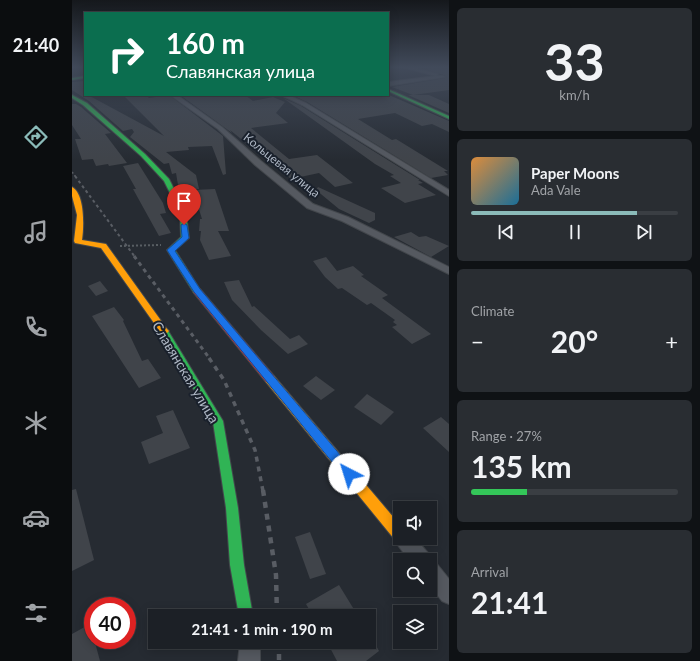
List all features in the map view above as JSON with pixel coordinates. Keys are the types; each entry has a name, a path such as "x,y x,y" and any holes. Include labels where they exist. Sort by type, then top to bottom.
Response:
{"street":[{"path":"77,98 143,155 167,180 183,213 185,238 171,250 197,291 393,527"},
{"name":"Кольцевая улица","path":"177,98 220,128 258,163 310,206 345,219 449,271"},
{"path":"290,98 304,104 416,172 449,194"},
{"path":"405,98 449,118"},
{"path":"72,189 78,199 81,230 75,241 103,246"},
{"name":"Славянская улица","path":"103,246 171,341 218,421 232,508 237,565 245,609"},
{"path":"409,545 415,553"},
{"path":"437,579 449,594"},
{"path":"249,661 250,649"}],"path":[{"path":"103,246 177,245"}],"building":[{"path":"84,98 93,98 164,136 126,98 173,98 223,136 226,174 223,175 212,146 188,147 189,150 166,152 196,175 199,189 179,191 176,173 172,174 169,163 164,164 130,137 134,132 132,129 123,131"},
{"path":"184,98 249,98 253,101 275,98 285,102 276,113 288,123 251,128 289,159 317,155 353,183 335,187 319,173 291,179 230,130 232,133"},
{"path":"283,98 301,106 420,180 418,180 423,183 418,184 436,195 405,203 381,188 401,183 390,176 394,175 375,164"},
{"path":"298,98 396,98 449,121 449,132 432,124 422,126 395,113 358,119 392,140 396,139 448,171 444,171 448,175 431,178"},
{"path":"414,98 435,98 449,104 449,113"},
{"path":"72,104 76,104 81,107 111,133 105,134 127,163 109,166 108,164 96,166 93,159 82,160 75,139 81,139 72,125"},
{"path":"138,163 163,203 166,213 160,214 171,233 159,236 133,189 136,189 123,166"},
{"path":"318,187 375,213 375,220 369,223 339,209 316,190"},
{"path":"215,189 229,231 218,231 231,256 209,260 200,240 200,219 202,219 193,190"},
{"path":"411,232 419,237 426,236 449,246 431,257 394,237"},
{"path":"326,257 337,271 353,266 364,275 361,276 388,295 382,298 431,334 412,344 392,327 397,325 393,322 395,320 371,303 367,305 342,288 338,289 325,277 313,261"},
{"path":"239,280 252,307 254,306 290,339 299,335 308,344 288,354 261,330 232,300 224,282"},
{"path":"100,281 108,291 96,296 88,286"},
{"path":"114,307 124,320 123,321 142,361 148,359 161,378 139,388 92,316"},
{"path":"316,376 335,390 321,400 303,386"},
{"path":"367,394 394,412 381,425 354,407"},
{"path":"173,410 190,448 149,464 141,442 163,433 156,416"},
{"path":"441,417 449,424 449,452 423,428"},
{"path":"76,489 94,560 72,571 72,490"},
{"path":"310,532 326,574 310,579 295,537"},
{"path":"339,585 354,609 309,609 306,604"},
{"path":"84,627 84,649 97,649 100,661 72,661 72,634"},
{"path":"376,646 379,651 366,661 337,661 331,649 376,649"}],"railway":[{"path":"72,172 76,177"},
{"path":"75,176 135,257"},
{"path":"134,256 210,359"},
{"path":"209,358 224,380 255,450 263,491"},
{"path":"263,490 276,575 277,609"},
{"path":"279,649 279,661"}],"traffic: fast":[{"path":"75,98 85,104 143,155 167,180 183,213 185,238 171,250 197,291"},
{"path":"405,98 449,118"},
{"path":"164,331 218,421 232,508 237,565 245,609"}],"traffic: slow":[{"path":"72,189 80,215 78,241 103,246 164,331"},
{"path":"270,379 393,527"}],"traffic: jam":[{"path":"197,291 270,379"}],"route":[{"path":"184,225 185,238 171,250 197,291 349,474"}]}
